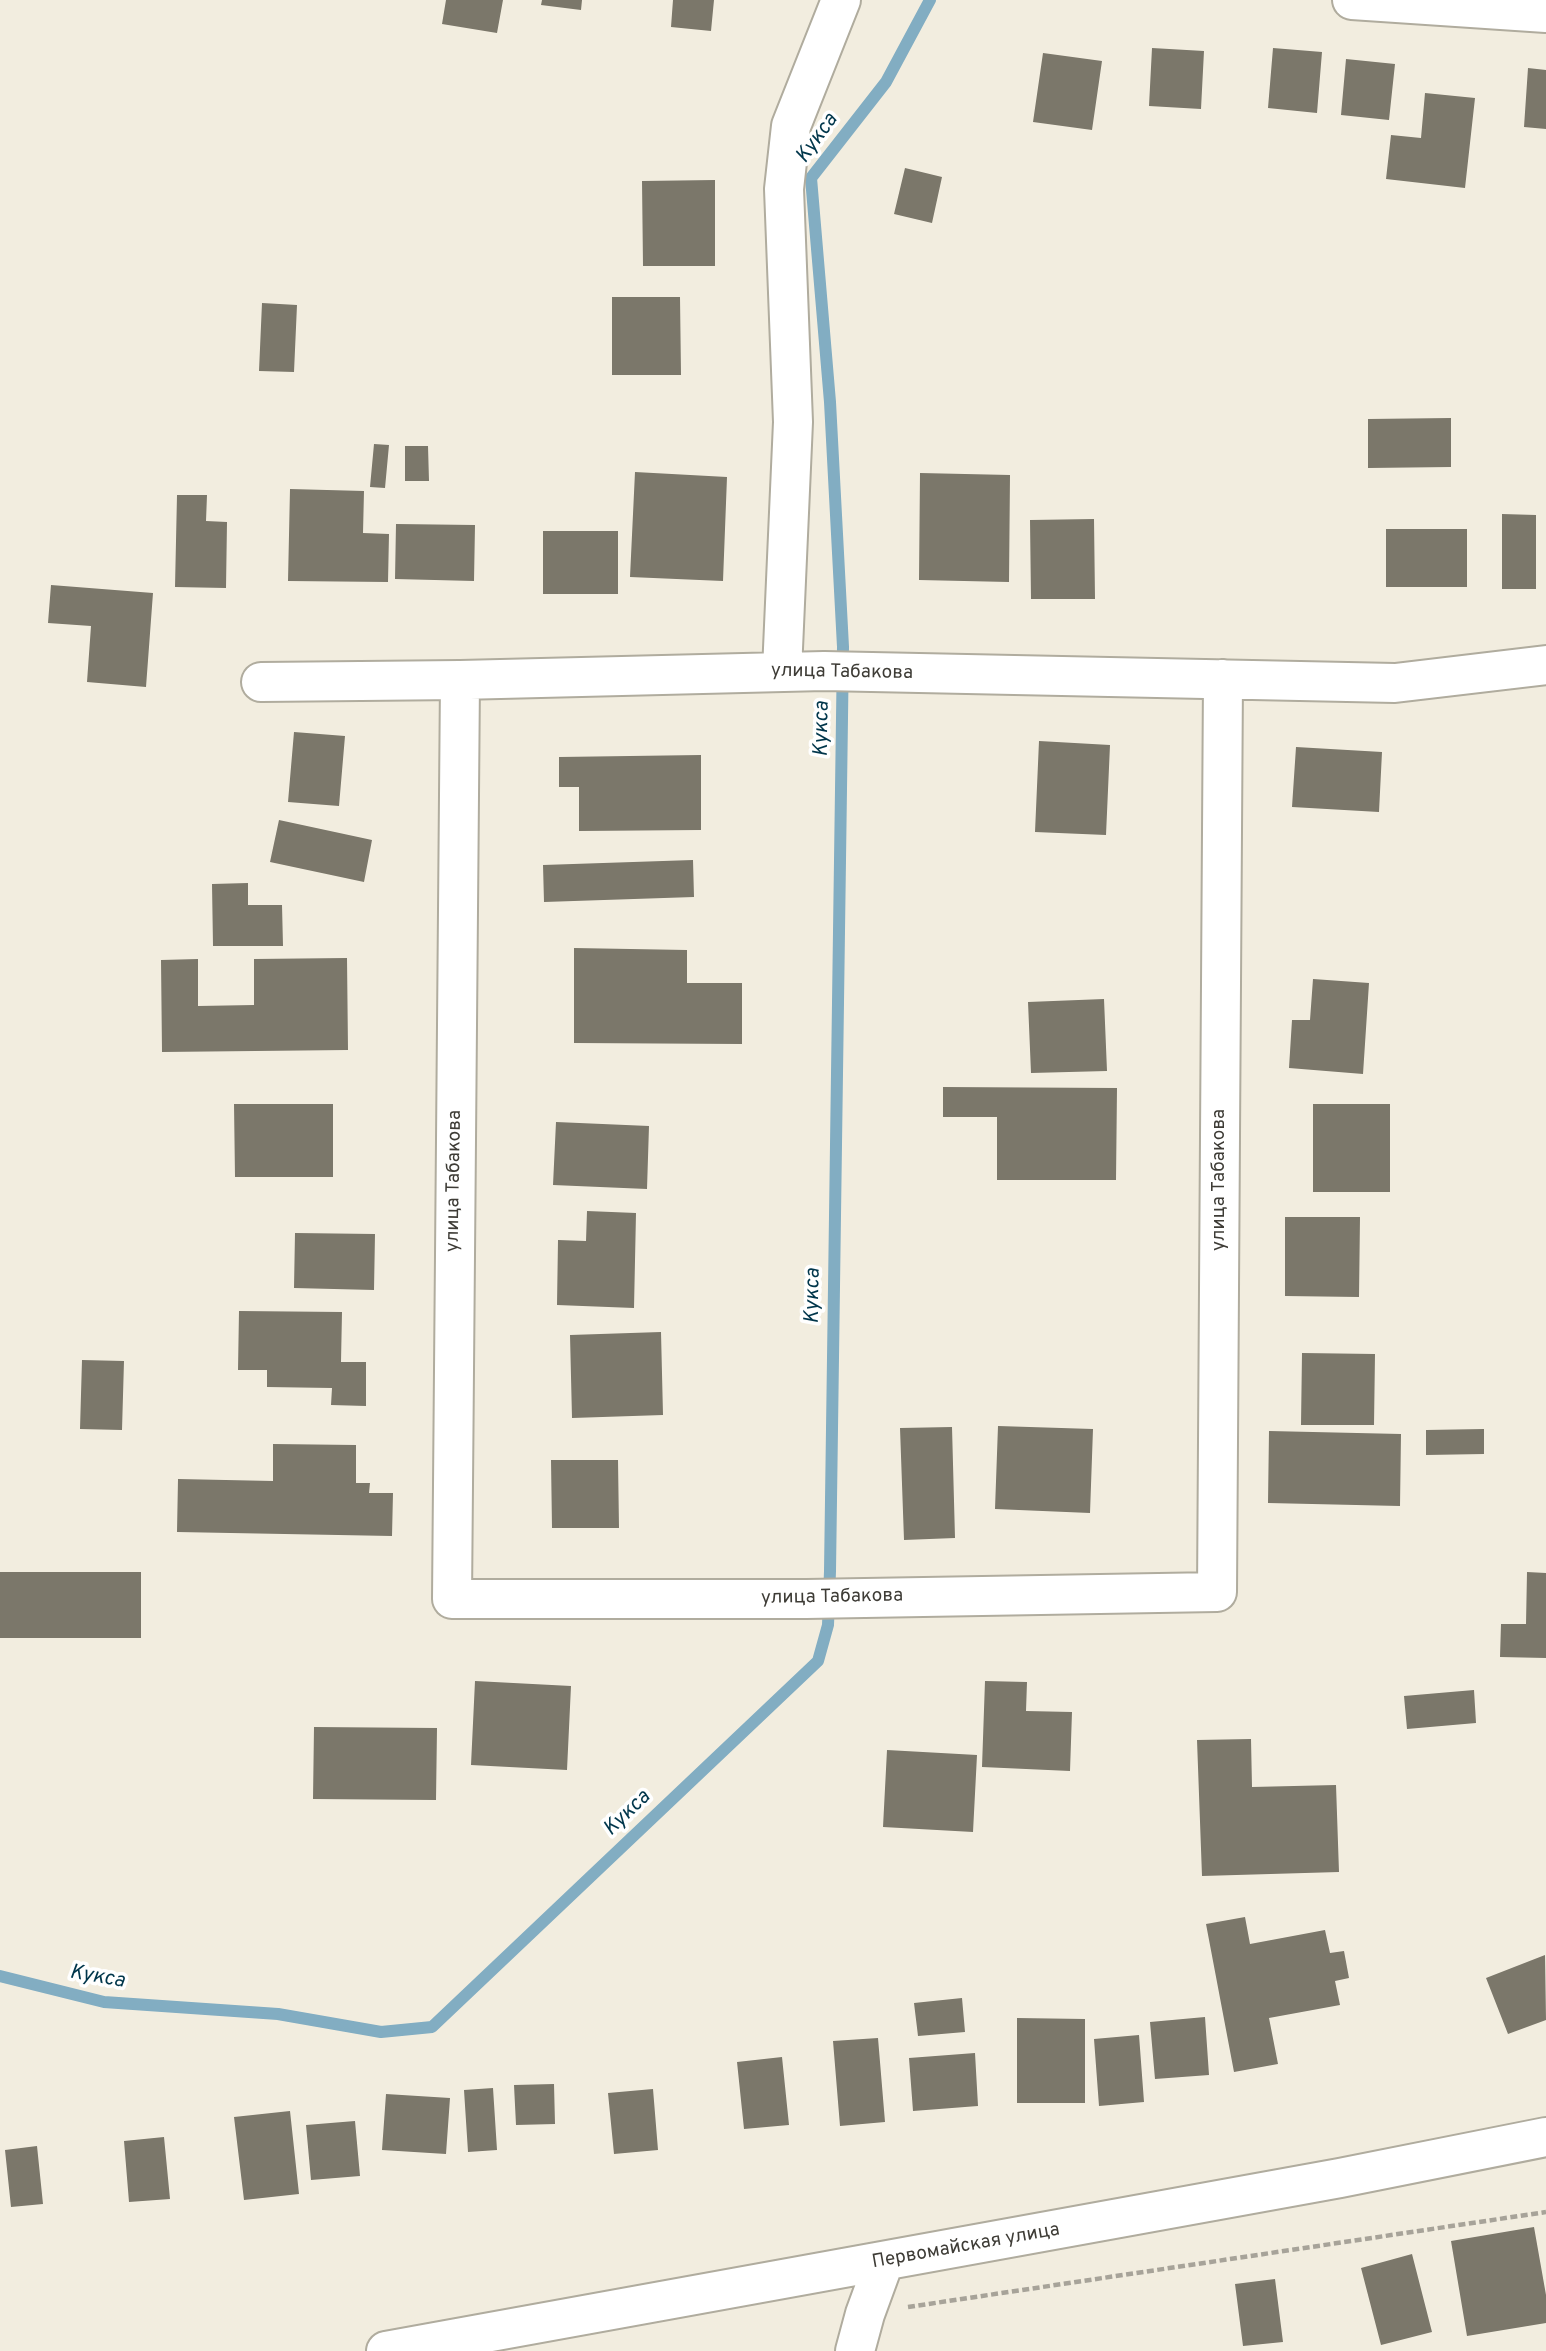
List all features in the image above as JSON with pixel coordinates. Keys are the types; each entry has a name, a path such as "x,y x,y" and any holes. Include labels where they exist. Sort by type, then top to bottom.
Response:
{"street":[{"path":"782,671 793,422 783,189 791,126 841,0"},
{"path":"1352,0 1546,13"},
{"name":"улица Табакова","path":"261,682 460,680 782,671 1395,683 1546,665"},
{"name":"улица Табакова","path":"460,680 452,1599 806,1599 1217,1592 1223,679"},
{"name":"Первомайская улица","path":"386,2351 1340,2178 1546,2137"},
{"path":"855,2351 884,2262"}],"path":[{"path":"865,2314 1546,2213"}],"building":[{"path":"446,0 503,0 497,33 442,24"},
{"path":"542,0 582,0 581,10 541,5"},
{"path":"673,0 714,0 711,31 671,27"},
{"path":"1152,48 1204,51 1201,109 1149,106"},
{"path":"1273,48 1322,52 1317,113 1268,108"},
{"path":"1043,53 1102,61 1092,130 1033,122"},
{"path":"1346,59 1395,64 1389,120 1341,115"},
{"path":"1528,68 1546,70 1546,129 1524,127"},
{"path":"1425,93 1475,98 1465,188 1386,179 1391,135 1421,138"},
{"path":"905,168 942,177 932,223 894,214"},
{"path":"715,180 715,266 643,266 642,181"},
{"path":"612,297 680,297 681,375 612,375"},
{"path":"262,303 297,305 294,372 259,371"},
{"path":"1451,418 1451,467 1368,468 1368,419"},
{"path":"374,444 389,445 385,488 370,487"},
{"path":"405,446 428,446 429,481 405,481"},
{"path":"635,472 727,477 723,581 630,577"},
{"path":"920,473 1010,475 1009,582 919,580"},
{"path":"290,489 364,491 363,533 389,534 388,582 288,581"},
{"path":"177,495 207,495 206,521 227,522 226,588 175,587"},
{"path":"1502,514 1536,515 1536,589 1502,589"},
{"path":"1094,519 1095,599 1031,599 1030,520"},
{"path":"396,524 475,525 474,581 395,579"},
{"path":"1386,529 1467,529 1467,587 1386,587"},
{"path":"543,531 618,531 618,594 543,594"},
{"path":"51,585 153,593 146,687 87,682 91,626 48,623"},
{"path":"294,732 345,736 339,806 288,802"},
{"path":"1039,741 1110,745 1106,835 1035,832"},
{"path":"1296,747 1382,752 1379,812 1292,807"},
{"path":"701,755 701,830 579,831 579,787 559,787 559,757"},
{"path":"279,820 372,840 364,882 270,862"},
{"path":"693,860 694,897 544,902 543,865"},
{"path":"248,883 248,905 282,905 283,946 213,946 212,884"},
{"path":"574,948 687,950 687,983 742,983 742,1044 574,1043"},
{"path":"347,958 348,1050 162,1052 161,960 198,959 198,1006 254,1005 254,959"},
{"path":"1313,979 1369,983 1363,1074 1289,1068 1292,1020 1310,1020"},
{"path":"1104,999 1107,1071 1031,1073 1028,1002"},
{"path":"943,1087 1117,1088 1116,1180 997,1180 997,1117 943,1117"},
{"path":"234,1104 333,1104 333,1177 235,1177"},
{"path":"1313,1104 1390,1104 1390,1192 1313,1192"},
{"path":"556,1122 649,1126 647,1189 553,1185"},
{"path":"587,1211 636,1213 634,1308 557,1305 558,1240 586,1241"},
{"path":"1285,1217 1360,1217 1359,1297 1285,1296"},
{"path":"295,1233 375,1234 374,1290 294,1288"},
{"path":"239,1311 342,1312 341,1362 366,1362 366,1406 331,1405 332,1388 267,1387 267,1370 238,1370"},
{"path":"661,1332 663,1415 572,1418 570,1335"},
{"path":"1302,1353 1375,1354 1374,1425 1301,1425"},
{"path":"82,1360 124,1361 122,1430 80,1429"},
{"path":"998,1426 1093,1429 1090,1513 995,1509"},
{"path":"952,1427 955,1538 904,1540 900,1428"},
{"path":"1484,1429 1484,1454 1426,1455 1426,1430"},
{"path":"1269,1431 1401,1434 1400,1506 1268,1503"},
{"path":"273,1444 356,1445 356,1483 370,1483 369,1493 393,1493 392,1536 177,1532 178,1479 273,1481"},
{"path":"551,1460 618,1460 619,1528 552,1528"},
{"path":"0,1572 141,1572 141,1638 0,1638"},
{"path":"1527,1572 1546,1573 1546,1658 1500,1657 1501,1624 1526,1624"},
{"path":"475,1681 571,1686 567,1770 471,1765"},
{"path":"985,1681 1027,1682 1026,1711 1072,1712 1070,1771 982,1767"},
{"path":"1474,1690 1476,1723 1407,1729 1404,1696"},
{"path":"314,1727 437,1728 436,1800 313,1799"},
{"path":"1251,1739 1252,1787 1336,1785 1339,1872 1202,1876 1197,1740"},
{"path":"887,1750 977,1755 973,1832 883,1827"},
{"path":"1245,1917 1250,1944 1325,1930 1330,1953 1344,1951 1349,1978 1335,1981 1340,2005 1269,2018 1278,2064 1234,2072 1206,1924"},
{"path":"1545,1955 1546,2020 1508,2034 1486,1978"},
{"path":"962,1998 965,2032 918,2036 914,2003"},
{"path":"1205,2017 1209,2075 1155,2079 1150,2022"},
{"path":"1017,2018 1085,2019 1085,2103 1017,2103"},
{"path":"1139,2035 1144,2102 1099,2106 1094,2039"},
{"path":"878,2038 885,2122 840,2126 833,2041"},
{"path":"975,2053 978,2106 913,2111 909,2058"},
{"path":"782,2057 789,2125 744,2129 737,2062"},
{"path":"554,2084 555,2124 516,2125 514,2085"},
{"path":"493,2088 497,2150 468,2152 464,2090"},
{"path":"653,2089 658,2150 614,2154 608,2093"},
{"path":"386,2094 450,2098 446,2154 382,2150"},
{"path":"290,2111 299,2194 244,2200 234,2117"},
{"path":"355,2121 360,2176 311,2180 306,2125"},
{"path":"164,2137 170,2199 129,2202 124,2141"},
{"path":"37,2146 43,2204 11,2207 5,2150"},
{"path":"1534,2227 1546,2295 1546,2323 1467,2336 1451,2241"},
{"path":"1412,2254 1432,2332 1381,2345 1361,2268"},
{"path":"1275,2279 1283,2342 1243,2346 1235,2284"}],"waterway":[{"name":"Кукса","path":"0,1976 104,2002 278,2014 381,2032 432,2027 818,1661 828,1625 830,1571 843,647 830,402 811,178 886,82 930,0"}]}
